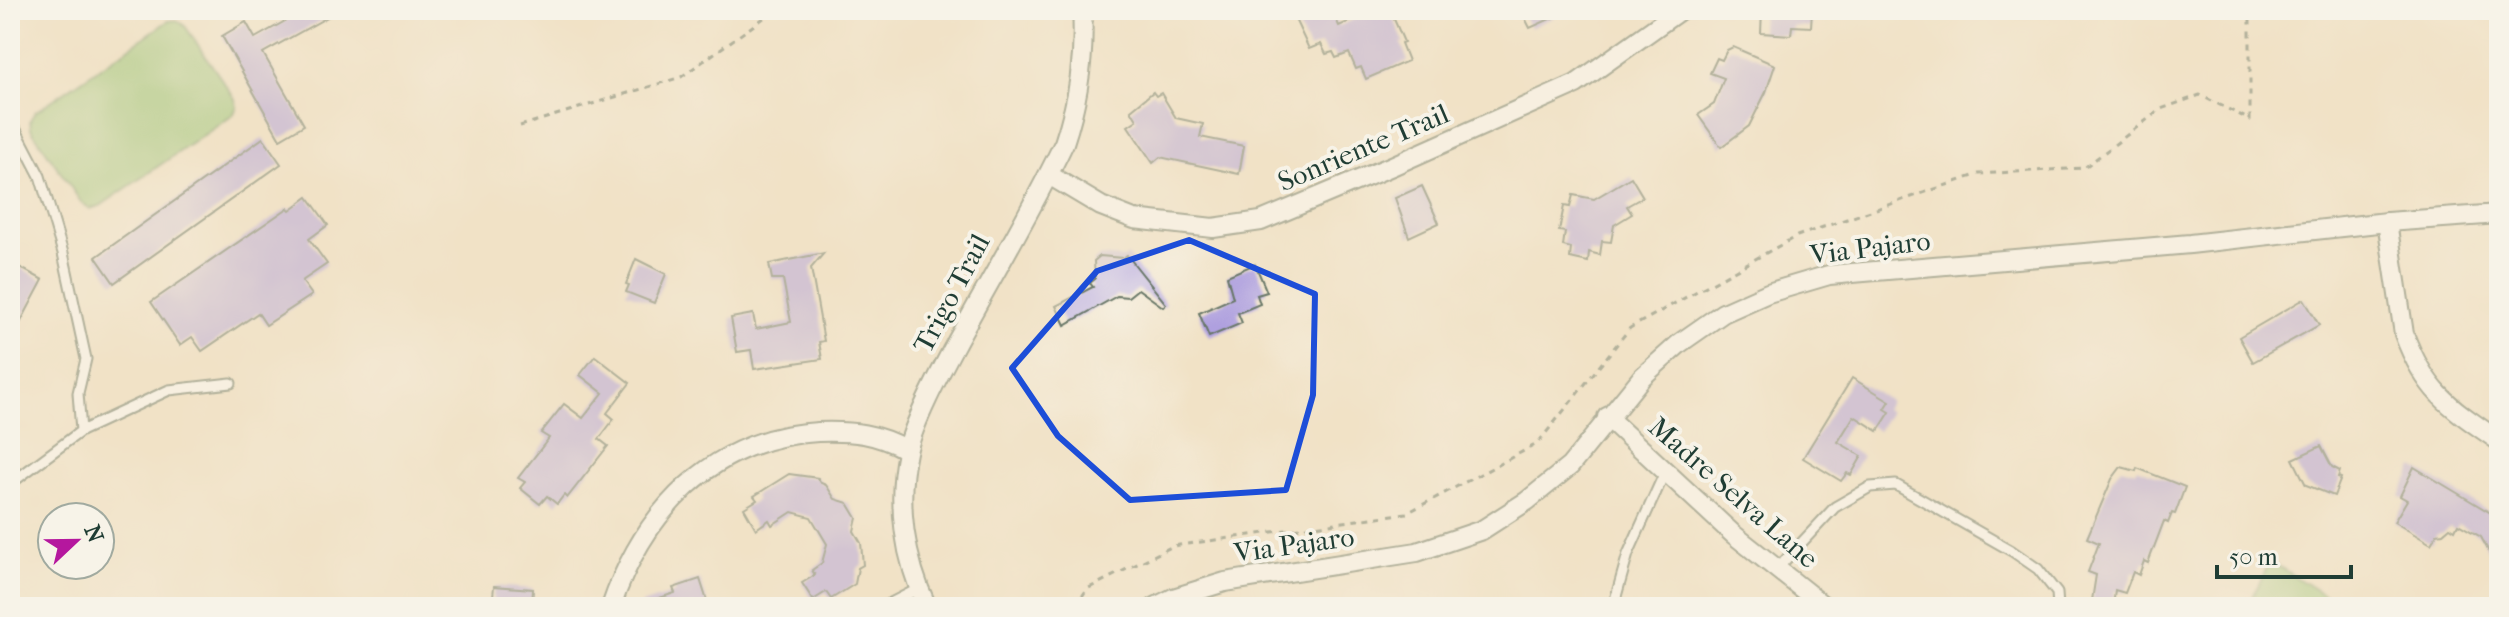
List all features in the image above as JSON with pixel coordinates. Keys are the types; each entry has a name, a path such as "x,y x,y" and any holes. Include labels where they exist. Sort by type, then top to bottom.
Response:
{"street":[{"name":"Trigo Trail","path":"927,607 911,569 903,514 901,491 907,450 939,376 1064,143 1077,105 1082,70 1082,10"},
{"name":"Sonriente Trail","path":"1049,175 1101,206 1134,219 1213,228 1261,221 1576,84 1680,10"},
{"name":"Via Pajaro","path":"1155,607 1173,598 1225,582 1417,552 1482,530 1527,501 1570,466 1642,377 1680,343 1723,313 1768,293 1829,275 2499,214"},
{"path":"2387,222 2404,334 2411,352 2426,380 2448,406 2499,441"},
{"name":"Madre Selva Lane","path":"1607,417 1733,534 1825,607"},
{"path":"611,607 631,555 663,509 727,456 752,445 818,432 862,432 884,437 907,450"}],"lane":[{"path":"10,124 40,176 63,253 86,359 78,393 81,431"},
{"path":"10,484 81,431 169,390 231,383"},
{"path":"1613,607 1628,554 1665,472"},
{"path":"1776,570 1835,507 1870,487 1896,485 2038,569 2057,593 2058,607"},
{"path":"883,607 918,589"}],"path":[{"path":"520,126 681,77 775,10"}],"highlighted area":[{"path":"1189,240 1315,294 1313,395 1286,490 1130,500 1058,436 1012,368 1097,271"}],"green space":[{"path":"177,20 185,26 235,99 237,107 233,115 100,206 90,209 81,202 31,129 30,120 35,112 168,21"},
{"path":"2270,561 2343,607 2248,607"}],"building":[{"path":"305,10 340,10 263,53 304,125 280,139 222,36 246,22 255,38"},
{"path":"1305,10 1332,10 1339,26 1375,10 1390,10 1404,42 1401,43 1408,61 1366,79 1361,67 1356,69 1349,53 1336,58 1333,52 1326,54 1321,44 1309,49 1293,15"},
{"path":"1521,10 1570,10 1530,28"},
{"path":"1762,10 1812,10 1811,27 1792,26 1791,35 1761,33"},
{"path":"1733,47 1775,65 1749,126 1721,147 1698,115 1714,104 1724,78 1710,73 1717,58 1722,60 1727,50"},
{"path":"1153,92 1156,96 1161,93 1176,118 1203,124 1200,137 1244,146 1239,174 1160,157 1153,163 1128,126 1137,120 1131,110"},
{"path":"263,138 281,164 114,283 96,257"},
{"path":"1631,177 1643,197 1627,206 1632,214 1614,225 1611,242 1602,241 1600,255 1589,252 1588,262 1570,258 1571,248 1563,246 1565,232 1559,231 1564,206 1570,207 1573,195 1594,199"},
{"path":"1422,186 1439,223 1409,237 1395,198"},
{"path":"308,197 328,225 309,239 327,264 302,281 312,295 266,325 258,313 202,351 192,337 180,345 151,302"},
{"path":"824,253 811,268 824,341 819,342 822,359 754,369 751,350 737,352 731,318 753,314 756,329 791,322 783,279 772,279 769,264"},
{"path":"1127,255 1166,304 1163,307 1138,289 1128,297 1117,296 1065,325 1056,306 1093,287 1090,283 1095,279 1094,261 1100,256 1123,258"},
{"path":"636,259 666,274 654,303 626,292"},
{"path":"10,262 43,280 10,342"},
{"path":"1255,264 1267,292 1257,295 1260,304 1238,313 1242,323 1209,337 1199,313 1233,298 1227,276"},
{"path":"2304,299 2319,325 2253,362 2239,337"},
{"path":"595,356 630,383 607,413 614,419 599,439 608,446 567,498 564,495 557,504 547,496 540,504 520,488 525,482 518,478 549,438 541,433 564,404 583,418 603,393 580,375"},
{"path":"1852,378 1890,401 1885,409 1890,412 1878,431 1854,416 1838,442 1862,456 1851,475 1847,473 1841,481 1803,458"},
{"path":"2321,446 2332,467 2340,471 2338,477 2341,478 2334,496 2306,485 2293,459"},
{"path":"2121,467 2136,471 2137,468 2185,487 2175,514 2172,513 2168,523 2164,521 2148,563 2144,561 2139,575 2133,572 2125,593 2115,590 2113,607 2091,607 2096,575 2088,572 2099,543 2087,538 2112,479"},
{"path":"2414,467 2499,518 2499,571 2481,537 2458,524 2455,530 2450,527 2437,534 2431,544 2394,522 2407,500 2400,496"},
{"path":"789,474 818,478 835,499 848,503 857,518 854,531 861,543 863,565 858,568 855,584 831,599 826,592 813,600 802,583 815,575 812,570 822,563 827,544 811,517 792,512 772,525 769,520 756,529 744,508 757,500 754,496"},
{"path":"700,579 709,607 642,607 641,604 675,593 673,588"},
{"path":"494,586 533,589 532,607 492,607"}]}
